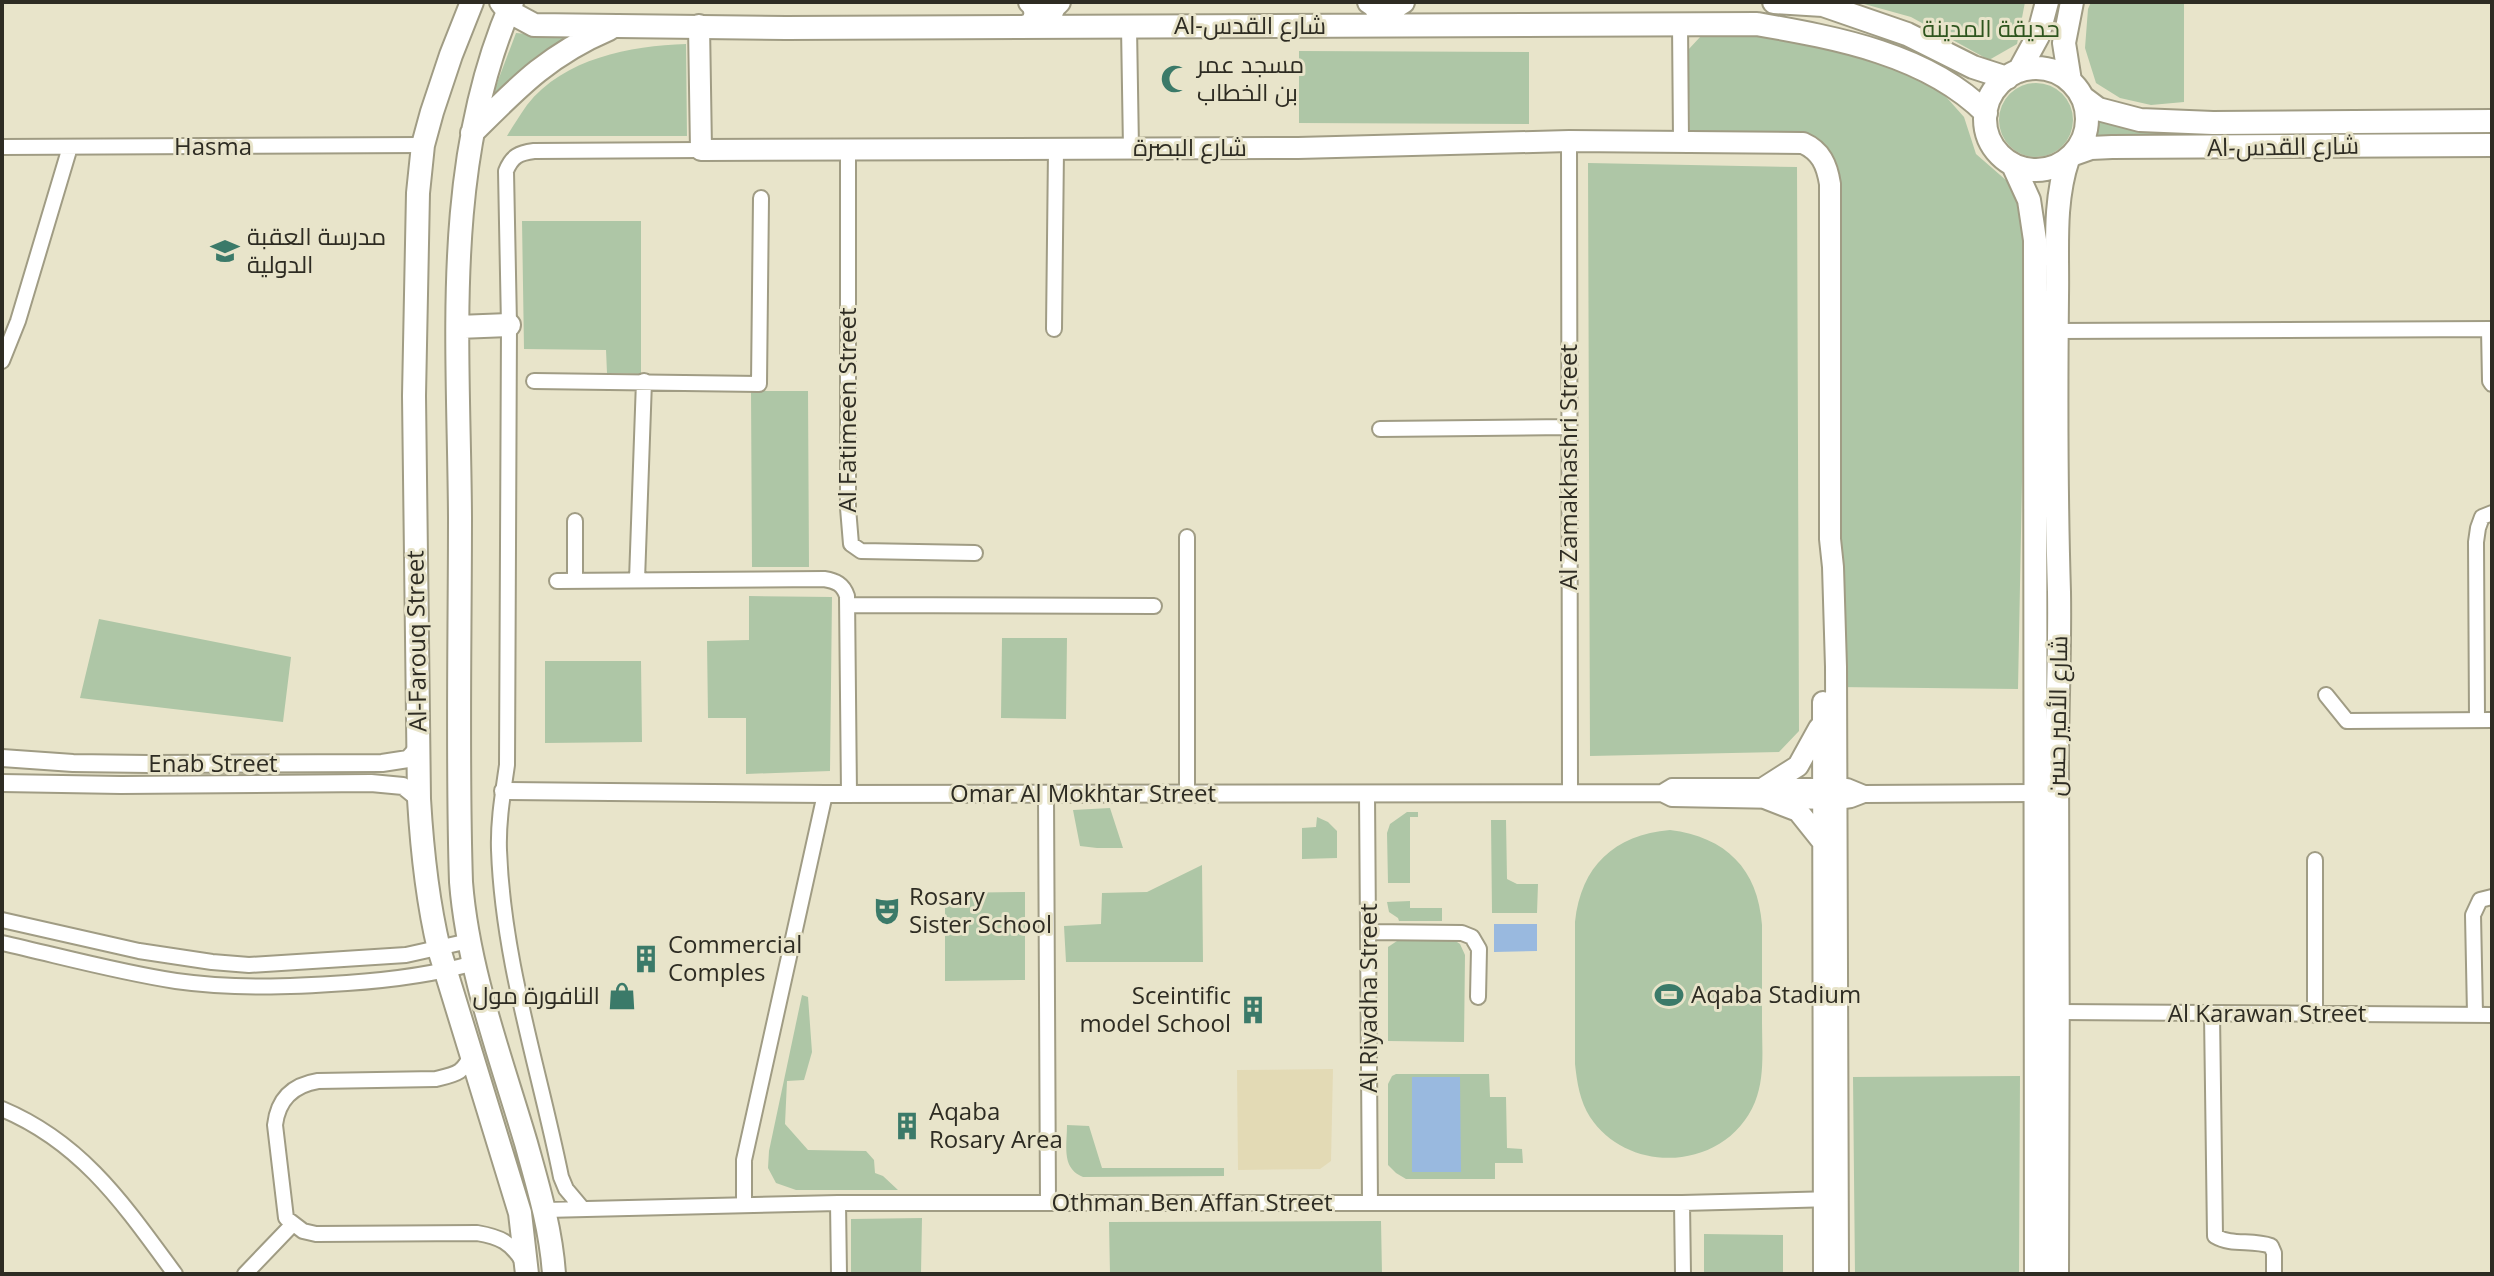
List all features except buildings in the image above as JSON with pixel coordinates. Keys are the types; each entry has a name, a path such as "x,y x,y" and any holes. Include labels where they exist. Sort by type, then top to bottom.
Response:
{"main road":[{"path":"1024,27 1031,24 1035,16 1030,2"},
{"path":"1059,2 1053,8 1051,17 1059,27"},
{"path":"1369,2 1378,12 1377,20 1372,25"},
{"path":"1400,25 1393,20 1392,13 1403,2"},
{"path":"1774,2 1824,3 1907,34 1973,67 2013,75 2041,69 2051,71 2076,89"},
{"path":"2047,2 2038,36 2013,75 1996,88 1986,113 1986,126 1994,149 2013,165 2027,169 2056,167 2071,157 2083,141 2087,127 2087,111 2076,89 2064,43 2072,2"},
{"path":"470,8 504,4"},
{"name":"Al-شارع القدس","path":"504,4 534,25 786,28 1757,24 1834,39 1892,56 1939,78 1986,113"},
{"name":"Al-Farouq Street","path":"504,4 471,134 461,227 458,327 459,848 463,913 471,952 545,1210 554,1274"},
{"name":"Al-Farouq Street","path":"470,8 451,55 423,145 418,193 414,396 419,799 426,885 439,949 520,1213 527,1271"},
{"path":"699,25 701,150"},
{"path":"471,134 528,77 573,46 618,26"},
{"name":"Al-شارع القدس","path":"2076,89 2098,109 2140,120 2213,123 2486,121"},
{"path":"2486,121 2486,145"},
{"name":"شارع البصرة","path":"701,150 1298,148 1569,141 1803,143 1824,161 1830,184 1830,539"},
{"name":"Al-شارع القدس","path":"2071,157 2091,148 2112,147 2486,145"},
{"name":"شارع الأمير حسن","path":"2057,1274 2046,1149 2036,793 2048,641 2059,203 2062,178 2071,157"},
{"name":"شارع الأمير حسن","path":"2013,165 2029,200 2035,240 2048,641 2057,718 2059,1012 2036,1274"},
{"path":"458,327 509,325"},
{"path":"1830,539 1825,578 1822,721 1829,794 1823,842 1831,1199 1838,1274"},
{"path":"1824,1274 1831,1199 1829,794 1835,621 1830,539"},
{"path":"1822,721 1798,766 1766,793 1798,811 1823,842"}],"street":[{"path":"1680,24 1681,141"},
{"path":"1129,27 1131,149"},
{"name":"Al Zamakhashri Street","path":"1569,141 1570,793"},
{"name":"Hasma","path":"2,147 423,145"},
{"path":"2,361 18,321 70,147"},
{"path":"582,1208 566,1189 561,1177 507,940 499,850 499,822 507,765 509,325 506,171 519,153 534,151 701,150"},
{"name":"Al Fatimeen Street","path":"848,150 848,493 851,544 861,551 975,553"},
{"path":"1054,329 1056,150"},
{"path":"534,381 759,384 761,198"},
{"path":"2056,331 2491,329 2492,384"},
{"path":"637,580 644,381"},
{"path":"1380,429 1568,427"},
{"path":"2326,695 2347,721 2484,719 2476,542 2482,517 2492,513"},
{"path":"575,521 575,580"},
{"path":"1187,537 1187,794"},
{"path":"557,581 824,579 838,583 844,589 847,605 849,794"},
{"path":"847,605 1154,606"},
{"name":"Enab Street","path":"2,758 149,764 382,763 408,759 418,748"},
{"name":"Enab Street","path":"2,783 371,783 403,786 419,799"},
{"name":"Omar Al Mokhtar Street","path":"503,791 825,794 1662,793 1672,798 1766,793 1829,794 1851,799 1864,794 2036,793"},
{"path":"744,1204 744,1160 825,794"},
{"path":"1046,794 1048,1203"},
{"name":"Al Riyadha Street","path":"1367,794 1370,1203"},
{"path":"2315,860 2315,1015"},
{"path":"2475,1014 2473,915 2480,900 2492,897"},
{"path":"2,920 152,953 249,965 406,955 439,949 471,952"},
{"path":"1369,932 1462,933 1472,937 1479,949 1478,997"},
{"path":"2,943 148,975 210,985 293,987 407,978 446,971 471,952"},
{"name":"Al Karawan Street","path":"2059,1012 2492,1015"},
{"path":"2212,1014 2215,1236 2225,1242 2271,1246 2274,1274"},
{"path":"472,1052 466,1068 454,1075 436,1079 318,1081 304,1083 285,1096 275,1125 286,1218 303,1231 316,1234 477,1233 494,1236 508,1241 527,1271"},
{"path":"2,1109 58,1139 100,1176 175,1274"},
{"name":"Othman Ben Affan Street","path":"545,1210 838,1203 1682,1203 1831,1199"},
{"path":"838,1203 839,1274"},
{"path":"1682,1203 1683,1274"},
{"path":"245,1274 292,1225"}],"green space":[{"name":"حديقة المدينة","path":"1857,2 2025,2 2017,44 1989,60 1911,17"},
{"path":"2091,2 2184,2 2184,102 2151,105 2120,98 2096,83 2085,48"},
{"path":"516,33 579,38 488,107"},
{"path":"1747,35 1806,41 1896,70 1940,90 1964,117 1976,154 2015,188 2027,221 2018,689 1836,687 1830,164 1805,140 1700,138 1690,132 1688,50 1701,36"},
{"path":"686,44 687,136 507,136 527,105 542,89 579,66 621,52"},
{"path":"1299,51 1529,52 1529,124 1299,123"},
{"path":"2036,83 2057,89 2067,99 2073,120 2067,141 2057,151 2036,157 2015,151 2005,141 1999,120 2005,99 2015,89"},
{"path":"2095,118 2468,131 2402,134 2378,139 2094,142"},
{"path":"1588,163 1797,167 1799,731 1779,752 1590,756"},
{"path":"522,221 641,221 641,374 607,373 606,350 524,349"},
{"path":"751,391 808,391 809,567 752,567"},
{"path":"749,596 832,597 830,771 746,774 746,718 708,718 707,641 749,640"},
{"path":"99,619 291,657 283,722 80,698"},
{"path":"1002,638 1067,638 1066,719 1001,718"},
{"path":"545,661 641,661 642,742 545,743"},
{"path":"1110,808 1123,848 1080,846 1073,810"},
{"path":"1407,812 1418,812 1418,817 1410,817 1410,883 1388,883 1387,833 1390,824"},
{"path":"1317,817 1337,831 1337,858 1302,859 1302,828 1316,827"},
{"path":"1491,820 1506,820 1507,879 1517,884 1538,884 1537,913 1492,913"},
{"name":"Aqaba Stadium","path":"1670,830 1707,840 1736,859 1754,888 1762,925 1762,1063 1755,1102 1742,1125 1723,1141 1701,1152 1677,1158 1652,1157 1629,1150 1607,1136 1584,1105 1575,1064 1575,922 1584,885 1604,857 1617,847 1650,833"},
{"path":"1202,865 1203,962 1066,962 1064,926 1101,924 1102,893 1147,892"},
{"path":"1025,892 1025,980 945,981 945,893"},
{"path":"1410,901 1410,908 1442,908 1442,921 1399,921 1389,912 1387,902"},
{"path":"1400,939 1454,940 1460,944 1465,955 1464,1042 1388,1041 1388,947"},
{"path":"802,995 808,997 812,1052 804,1080 787,1081 785,1124 808,1150 866,1151 874,1160 875,1173 898,1190 796,1190 776,1183 768,1168"},
{"path":"1396,1074 1489,1074 1490,1097 1506,1097 1507,1148 1522,1149 1523,1163 1495,1163 1495,1179 1406,1179 1396,1173 1388,1165 1388,1084"},
{"path":"2020,1076 2019,1274 1855,1274 1853,1077"},
{"path":"1067,1125 1089,1126 1102,1168 1224,1168 1224,1176 1083,1177 1068,1162"},
{"path":"922,1218 921,1274 851,1274 851,1219"},
{"path":"1381,1221 1382,1274 1110,1274 1109,1222"},
{"path":"1704,1234 1783,1235 1783,1274 1704,1274"}],"sand":[{"path":"1333,1069 1331,1161 1320,1169 1238,1170 1237,1070"}],"water":[{"path":"1494,924 1537,924 1537,951 1494,952"},
{"path":"1412,1077 1460,1077 1461,1172 1412,1172"}],"place":[{"name":"مسجد عمر بن الخطاب","path":"1175,79"},
{"name":"مدرسة العقبة الدولية","path":"225,251"},
{"name":"Rosary Sister School","path":"887,911"},
{"name":"Commercial Comples","path":"646,959"},
{"name":"Aqaba Stadium","path":"1669,995"},
{"name":"النافورة مول","path":"622,996"},
{"name":"Sceintific model School","path":"1253,1010"},
{"name":"Aqaba Rosary Area","path":"907,1126"}]}
